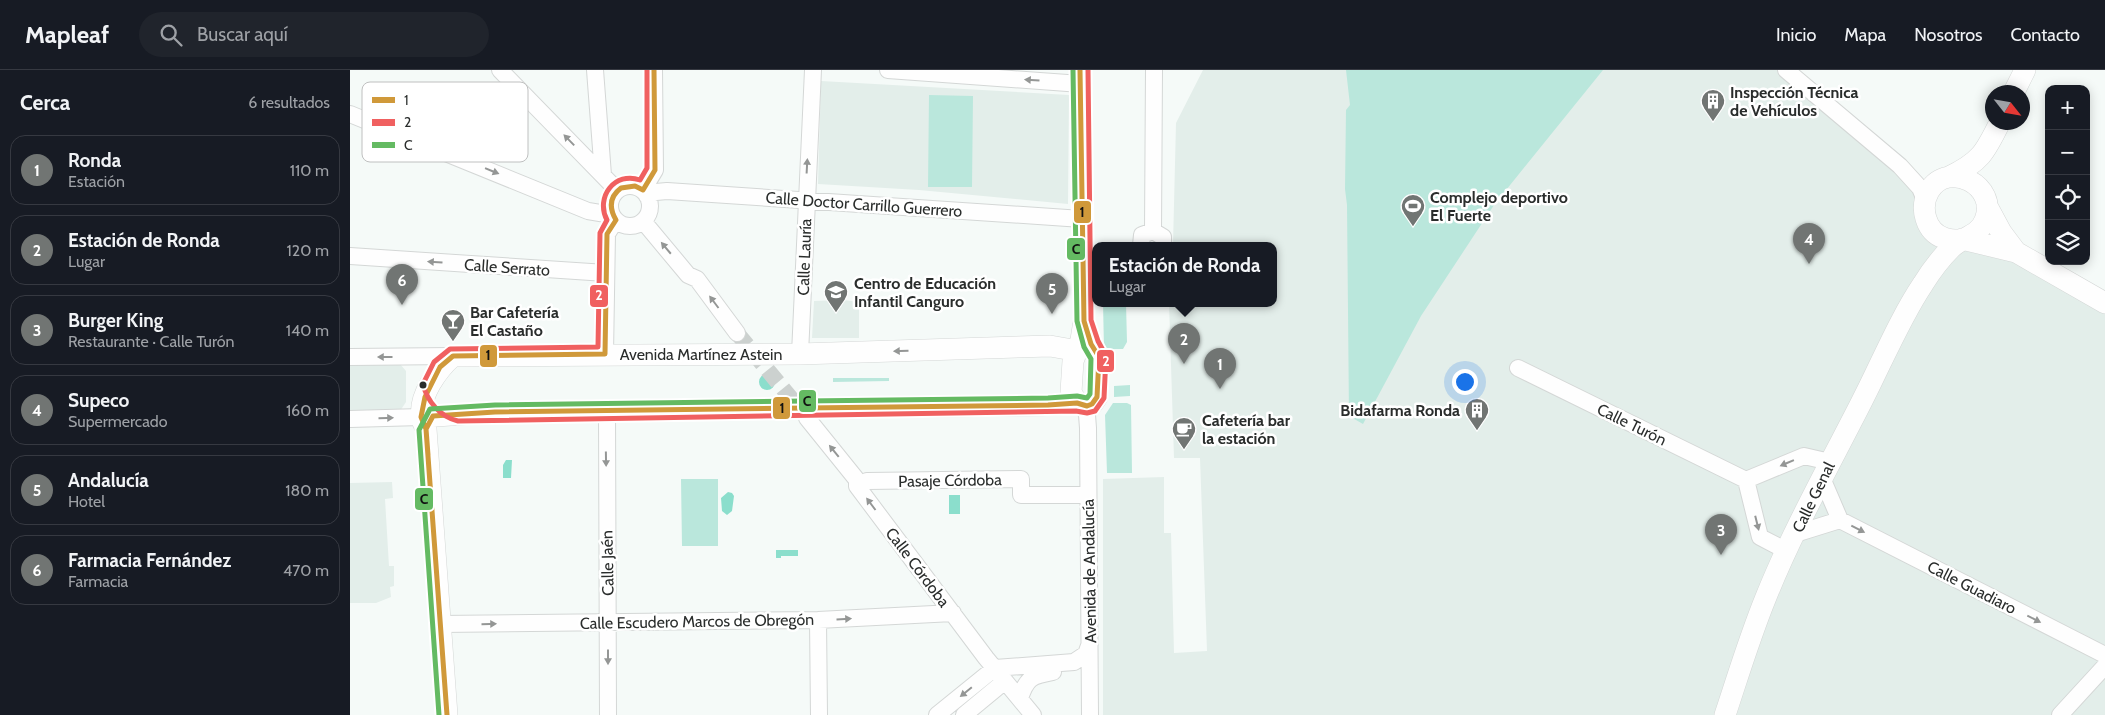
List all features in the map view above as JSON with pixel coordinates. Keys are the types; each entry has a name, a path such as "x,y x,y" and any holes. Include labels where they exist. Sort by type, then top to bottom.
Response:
{"main road":[{"path":"2018,85 2026,70"},
{"name":"Avenida de Andalucía","path":"1081,77 1082,219 1084,320 1086,332 1071,392 1085,403"},
{"path":"1996,130 1979,159 1944,179 1929,191 1925,211 1934,232 1944,238 2016,252 2105,303"},
{"path":"1961,240 1974,234 1984,223 1986,201 1985,178 1990,143"},
{"path":"1944,179 1966,178 1981,190 2001,232 2016,252"},
{"name":"Calle Genal","path":"1920,287 1932,244 1932,234 1925,211"},
{"name":"Calle Genal","path":"1725,715 1759,614 1826,470 1920,287 1935,266 1961,240"},
{"name":"Avenida Martínez Astein","path":"453,356 800,354 1050,346 1080,353"},
{"name":"Avenida Martínez Astein","path":"950,350 1018,361 1080,353"},
{"path":"447,715 425,396 440,367 453,356"},
{"path":"430,384 443,405 458,414"},
{"path":"427,421 458,414 1085,403"}],"street":[{"path":"500,70 512,82"},
{"path":"595,70 603,175"},
{"path":"468,162 588,211 614,217 626,225 643,221 649,212 645,193 656,170 654,70"},
{"name":"Calle Lauría","path":"800,354 813,70"},
{"path":"888,70 1081,77"},
{"path":"1152,232 1154,70"},
{"path":"1786,70 1900,166 1920,188 1925,211"},
{"path":"528,99 617,190"},
{"path":"350,114 362,119"},
{"path":"1900,166 1916,174 1944,179"},
{"path":"605,354 607,234 614,217 610,201 617,190 630,185 645,193"},
{"name":"Calle Doctor Carrillo Guerrero","path":"645,193 667,191 1082,219"},
{"path":"643,221 688,275 697,278 738,333"},
{"path":"1141,242 1142,235 1152,232 1163,237 1163,242"},
{"name":"Calle Serrato","path":"350,256 606,273"},
{"name":"Avenida Martínez Astein","path":"350,357 453,356"},
{"name":"Calle Turón","path":"1518,368 1746,480"},
{"name":"Avenida de Andalucía","path":"1085,403 1088,428 1090,715"},
{"name":"Calle Jaén","path":"607,411 605,432 608,715"},
{"name":"Calle Córdoba","path":"807,418 857,480 857,486 1033,715"},
{"path":"350,419 427,421"},
{"path":"1804,456 1826,470 1840,520 1791,542 1760,537 1746,480 1804,456"},
{"name":"Pasaje Córdoba","path":"857,486 867,482 1021,479 1021,495 1088,495"},
{"name":"Calle Guadiaro","path":"1840,520 2105,655"},
{"name":"Calle Escudero Marcos de Obregón","path":"440,624 818,620 953,613"},
{"path":"818,620 819,715"},
{"path":"937,715 1000,674 1074,662 1086,654 1090,642"},
{"path":"2060,715 2105,666"},
{"path":"1020,698 1024,687 1034,675 1074,669 1083,673 1091,685"},
{"path":"964,715 1000,674"}],"shaded area":[{"path":"1203,70 1791,70 1917,174 1939,241 1934,260 1967,243 2004,243 2105,301 2105,715 1103,715 1103,479 1164,477 1164,533 1171,533 1174,653 1207,651 1200,458 1174,458 1169,307 1277,307 1277,242 1173,242 1176,123"},
{"name":"Complejo deportivo El Fuerte","path":"1346,70 1603,70 1494,205 1421,316 1363,424 1349,416 1347,205 1345,189 1346,110 1350,105"},
{"path":"821,81 1069,95 1068,204 919,190 818,184"},
{"path":"929,95 973,96 972,187 928,187"},
{"name":"Centro de Educación Infantil Canguro","path":"843,300 859,302 859,338 812,338 814,301"},
{"path":"1103,307 1126,307 1127,342 1123,349 1104,349"},
{"path":"400,364 406,371 406,402 400,411 350,411 350,365"},
{"path":"764,374 770,374 775,379 773,388 764,390 759,385 759,379"},
{"path":"833,378 889,378 889,381 833,382"},
{"path":"1130,385 1130,396 1114,397 1114,386"},
{"path":"1113,403 1127,403 1131,405 1132,473 1107,473 1105,415"},
{"path":"506,460 512,460 511,478 503,478 503,465"},
{"path":"681,479 718,479 718,546 682,546"},
{"path":"392,482 393,498 385,499 389,566 394,566 394,586 390,587 391,597 376,603 350,603 350,483"},
{"path":"728,492 734,496 732,511 727,515 722,511 721,498"},
{"path":"949,495 960,495 960,514 949,514"},
{"path":"776,550 798,550 798,556 781,556 781,558 776,558"}],"tunnel":[{"path":"737,333 804,414"}],"transit line":[{"name":"2","path":"647,70 647,168 640,180 631,178 615,183 606,195 604,203 607,220 600,233 598,347 450,349 434,362 423,384 431,402 440,412 451,419 458,421 1076,411 1087,413 1095,411 1104,398 1106,356 1098,341 1091,320 1088,70"},
{"name":"1","path":"428,455 426,429 421,417 425,397 440,367 453,356 605,354 607,234 616,220 611,203 614,195 621,188 635,186 643,190 655,170 654,70"},
{"name":"C","path":"439,715 419,430 430,409 495,405 1048,398 1077,396 1087,398 1090,394 1091,359 1084,347 1077,321 1073,70"},
{"name":"1","path":"447,715 426,429 433,416 495,412 1048,405 1077,403 1087,406 1092,404 1097,397 1099,357 1091,344 1084,321 1080,70"}],"place":[{"name":"Inspección Técnica de Vehículos","path":"1713,122"},
{"name":"Complejo deportivo El Fuerte","path":"1413,227"},
{"name":"Supeco","path":"1809,264"},
{"name":"Farmacia Fernández","path":"402,305"},
{"name":"Centro de Educación Infantil Canguro","path":"836,313"},
{"name":"Andalucía","path":"1052,314"},
{"name":"Bar Cafetería El Castaño","path":"453,342"},
{"name":"Estación de Ronda","path":"1184,364"},
{"name":"Ronda","path":"1220,389"},
{"name":"Bidafarma Ronda","path":"1477,431"},
{"name":"Cafetería bar la estación","path":"1184,450"},
{"name":"Burger King","path":"1721,555"}]}
